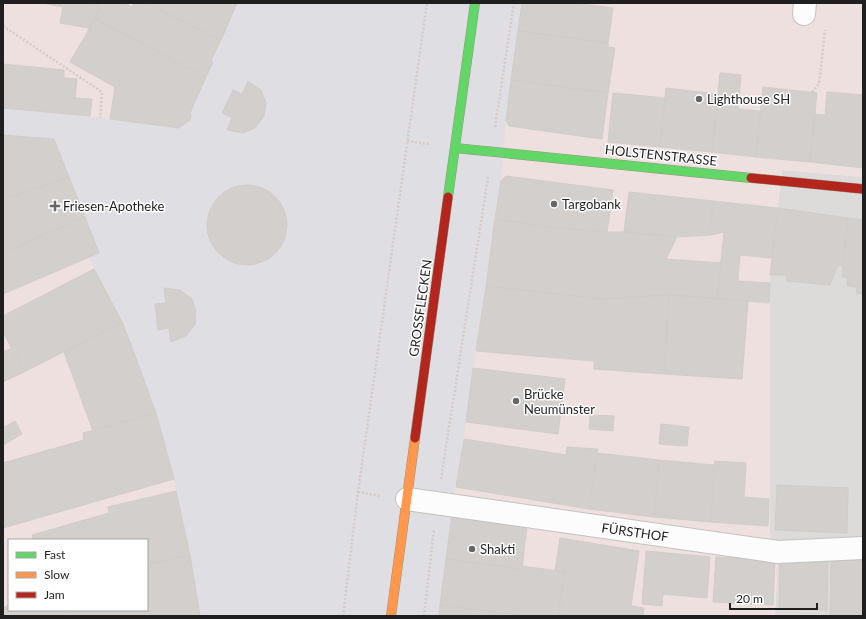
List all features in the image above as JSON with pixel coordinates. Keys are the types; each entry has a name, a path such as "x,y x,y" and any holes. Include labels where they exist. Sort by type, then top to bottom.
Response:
{"street":[{"name":"GROSSFLECKEN","path":"391,616 475,3"},
{"name":"HOLSTENSTRASSE","path":"455,148 863,189"},
{"name":"FÜRSTHOF","path":"407,499 778,552 863,548"}],"path":[{"path":"343,616 358,492 427,3"},
{"path":"424,616 438,503 514,3"},
{"path":"805,8 825,26 819,84 812,92"},
{"path":"3,26 102,92 100,118"}],"shaded area":[{"path":"3,3 863,3 863,177 782,170 770,275 770,536 778,552 775,616 3,616"},
{"path":"237,3 522,3 506,121 501,181 453,505 439,616 200,616 190,555 174,479 156,413 122,322 94,269 90,258 99,253 54,139 3,135 3,108 179,128 190,120 190,113 206,77 212,61 211,60","holes":["249,81 261,90 266,103 264,116 243,133 227,130 232,118 222,113 233,90 242,94","254,184 274,194 286,211 288,232 279,251 262,264 242,266 222,258 209,240 206,219 215,201 232,188","164,288 180,290 192,299 196,311 195,324 186,336 171,342 169,328 155,304 166,303"]},
{"path":"782,170 863,177 863,616 775,616 778,552 770,536 770,275"}],"building":[{"path":"42,3 97,3 96,6 100,9 89,28 60,23 63,7"},
{"path":"97,3 123,3 132,7 134,3 146,3 221,40 211,60 213,62 206,77 95,19 100,9 96,6"},
{"path":"146,3 237,3 221,40"},
{"path":"522,3 574,3 613,8 608,43 518,31"},
{"path":"95,19 206,77 190,113 190,120 179,128 110,119 115,87 70,62"},
{"path":"518,31 608,43 608,47 615,48 608,93 511,80"},
{"path":"3,64 64,70 64,78 77,79 75,98 92,99 90,116 3,108"},
{"path":"720,73 741,75 738,109 760,111 756,157 712,152"},
{"path":"511,80 608,93 602,139 509,126 506,121"},
{"path":"248,81 261,90 266,103 264,116 255,128 243,133 227,130 232,118 222,113 233,90 242,94"},
{"path":"763,87 817,93 810,162 756,157"},
{"path":"666,88 718,94 712,152 660,147"},
{"path":"827,92 863,95 863,168 810,162 815,114 825,115"},
{"path":"613,93 665,98 660,147 608,142"},
{"path":"3,135 54,139 69,177 3,200"},
{"name":"Targobank","path":"506,176 613,190 607,232 557,228 495,219 501,181"},
{"path":"69,177 85,217 3,253 3,200"},
{"path":"247,185 262,188 275,197 284,210 287,225 284,240 275,253 262,262 247,265 232,262 219,253 210,240 207,225 210,210 219,197 232,188"},
{"path":"629,192 713,201 710,235 677,237 624,232"},
{"path":"713,201 778,208 772,258 740,255 738,281 770,283 769,303 717,298 724,232 710,235"},
{"path":"778,208 848,218 844,266 838,265 830,285 787,281 787,275 770,275"},
{"path":"85,217 99,253 3,294 3,253"},
{"path":"848,218 863,220 863,294 856,293 857,287 847,286 848,278 842,277"},
{"path":"495,219 557,228 677,237 666,259 721,263 717,298 669,295 602,299 486,286"},
{"path":"94,269 122,322 24,372 3,332 3,316"},
{"path":"486,286 602,299 669,295 664,374 594,369 594,361 476,351"},
{"path":"164,288 180,290 192,299 196,311 195,324 186,336 171,342 169,328 158,330 155,304 166,303"},
{"path":"669,295 748,301 742,379 664,374"},
{"path":"122,322 156,413 93,431 64,352"},
{"path":"12,348 24,372 3,382 3,352"},
{"name":"Brücke Neumünster","path":"473,368 565,379 558,434 466,422"},
{"path":"156,413 174,479 3,528 3,463 84,440 83,433"},
{"path":"590,415 614,416 613,431 589,429"},
{"path":"15,421 22,434 3,445 3,428"},
{"path":"661,424 689,427 687,446 659,444"},
{"path":"464,439 566,455 567,447 598,449 589,509 456,487"},
{"path":"597,453 659,460 654,517 589,509"},
{"path":"659,460 714,465 711,522 654,517"},
{"path":"715,461 746,463 744,497 769,499 768,526 711,522"},
{"path":"777,485 848,488 847,533 775,530"},
{"path":"176,491 190,555 148,564 148,539 33,539 32,535 109,513 108,507"},
{"path":"452,515 527,525 522,569 446,559"},
{"path":"560,538 639,551 631,606 644,608 643,616 569,616 558,614 565,572 555,571"},
{"path":"646,551 710,557 707,598 663,594 662,606 642,604"},
{"path":"190,555 200,616 70,616 69,611 148,611 148,564"},
{"path":"716,557 775,560 773,605 713,602"},
{"path":"831,557 863,558 863,616 830,616"},
{"path":"446,559 522,569 522,566 565,572 558,616 526,616 440,605"},
{"path":"780,559 828,560 827,610 779,609"},
{"path":"440,605 526,616 439,616"},
{"path":"8,606 8,611 69,611 70,616 3,616 3,608"}],"traffic: fast":[{"path":"448,197 475,3"},
{"path":"455,148 751,178"}],"traffic: slow":[{"path":"391,616 415,438"}],"traffic: jam":[{"path":"751,178 863,189"},
{"path":"415,438 448,197"}],"place":[{"name":"Lighthouse SH","path":"699,99"},
{"name":"Targobank","path":"554,204"},
{"name":"Friesen-Apotheke","path":"55,206"},
{"name":"Brücke Neumünster","path":"516,401"},
{"name":"Shakti","path":"472,549"}]}
